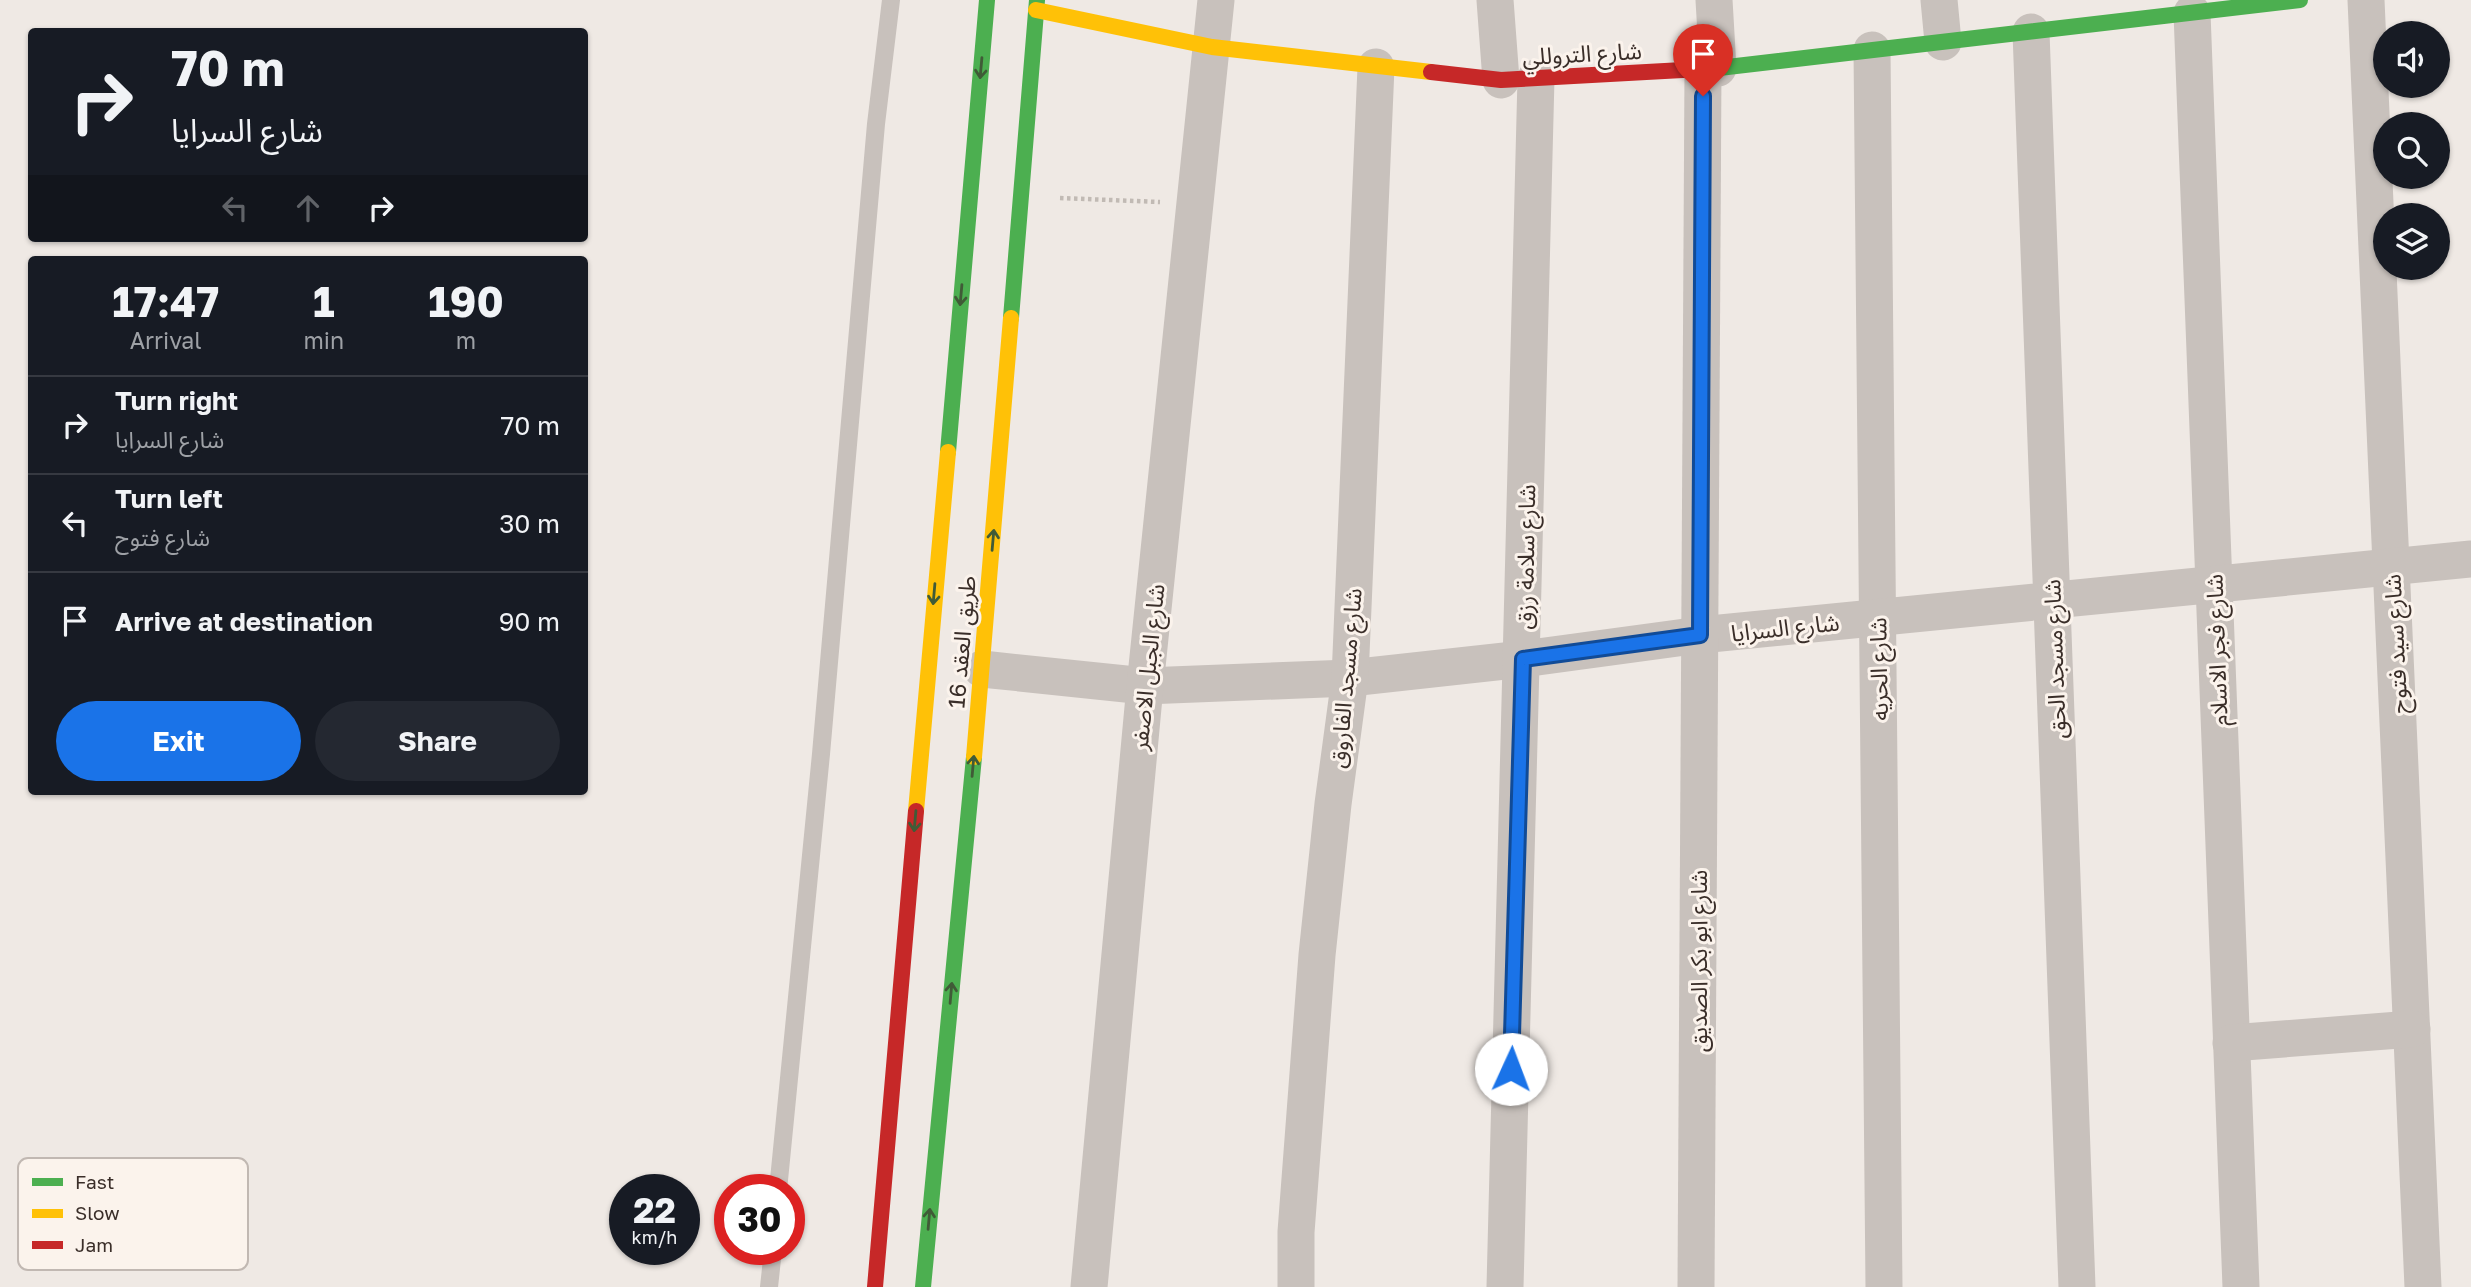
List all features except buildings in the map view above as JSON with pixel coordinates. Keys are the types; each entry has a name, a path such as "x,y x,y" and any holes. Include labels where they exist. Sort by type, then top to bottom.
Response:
{"street":[{"name":"طريق العقد 16","path":"875,1287 987,0"},
{"name":"شارع الجبل الاصفر","path":"1089,1287 1145,686 1216,0"},
{"name":"شارع سلامة رزق","path":"1495,0 1519,79 1523,659 1505,1287"},
{"name":"شارع ابو بكر الصديق","path":"1696,1287 1700,635 1710,68 1714,0"},
{"path":"1939,0 1943,42"},
{"name":"شارع التروللي","path":"1037,5 1212,47 1376,67 1519,79 1710,68 2031,32 2151,9 2192,13 2300,0"},
{"name":"شارع سيد فتوح","path":"2366,0 2423,1287"},
{"name":"طريق العقد 16","path":"923,1287 982,669 1037,5"},
{"name":"شارع فجر الاسلام","path":"2192,13 2241,1287"},
{"name":"شارع مسجد الحق","path":"2031,32 2077,1287"},
{"name":"شارع الحريه","path":"1872,50 1884,1287"},
{"name":"شارع مسجد الفاروق","path":"1296,1287 1296,1232 1317,955 1350,678 1376,67"},
{"name":"شارع السرايا","path":"982,669 1145,686 1350,678 1523,659 1700,635 2471,559"},
{"path":"2231,1043 2412,1029"}],"lane":[{"path":"780,1174 821,754 876,124 891,0"},
{"path":"769,1287 771,1265"}],"path":[{"path":"1022,197 1196,204"}],"traffic: fast":[{"path":"948,452 987,0"},
{"path":"1011,318 1037,0"},
{"path":"1719,68 2300,0"},
{"path":"923,1287 974,757"}],"traffic: slow":[{"path":"1036,10 1212,47 1431,72"},
{"path":"974,757 1011,318"},
{"path":"916,811 948,452"}],"traffic: jam":[{"path":"1431,72 1501,80 1719,68"},
{"path":"875,1287 916,811"}],"route":[{"path":"1511,1069 1523,659 1700,635 1703,96"}]}
